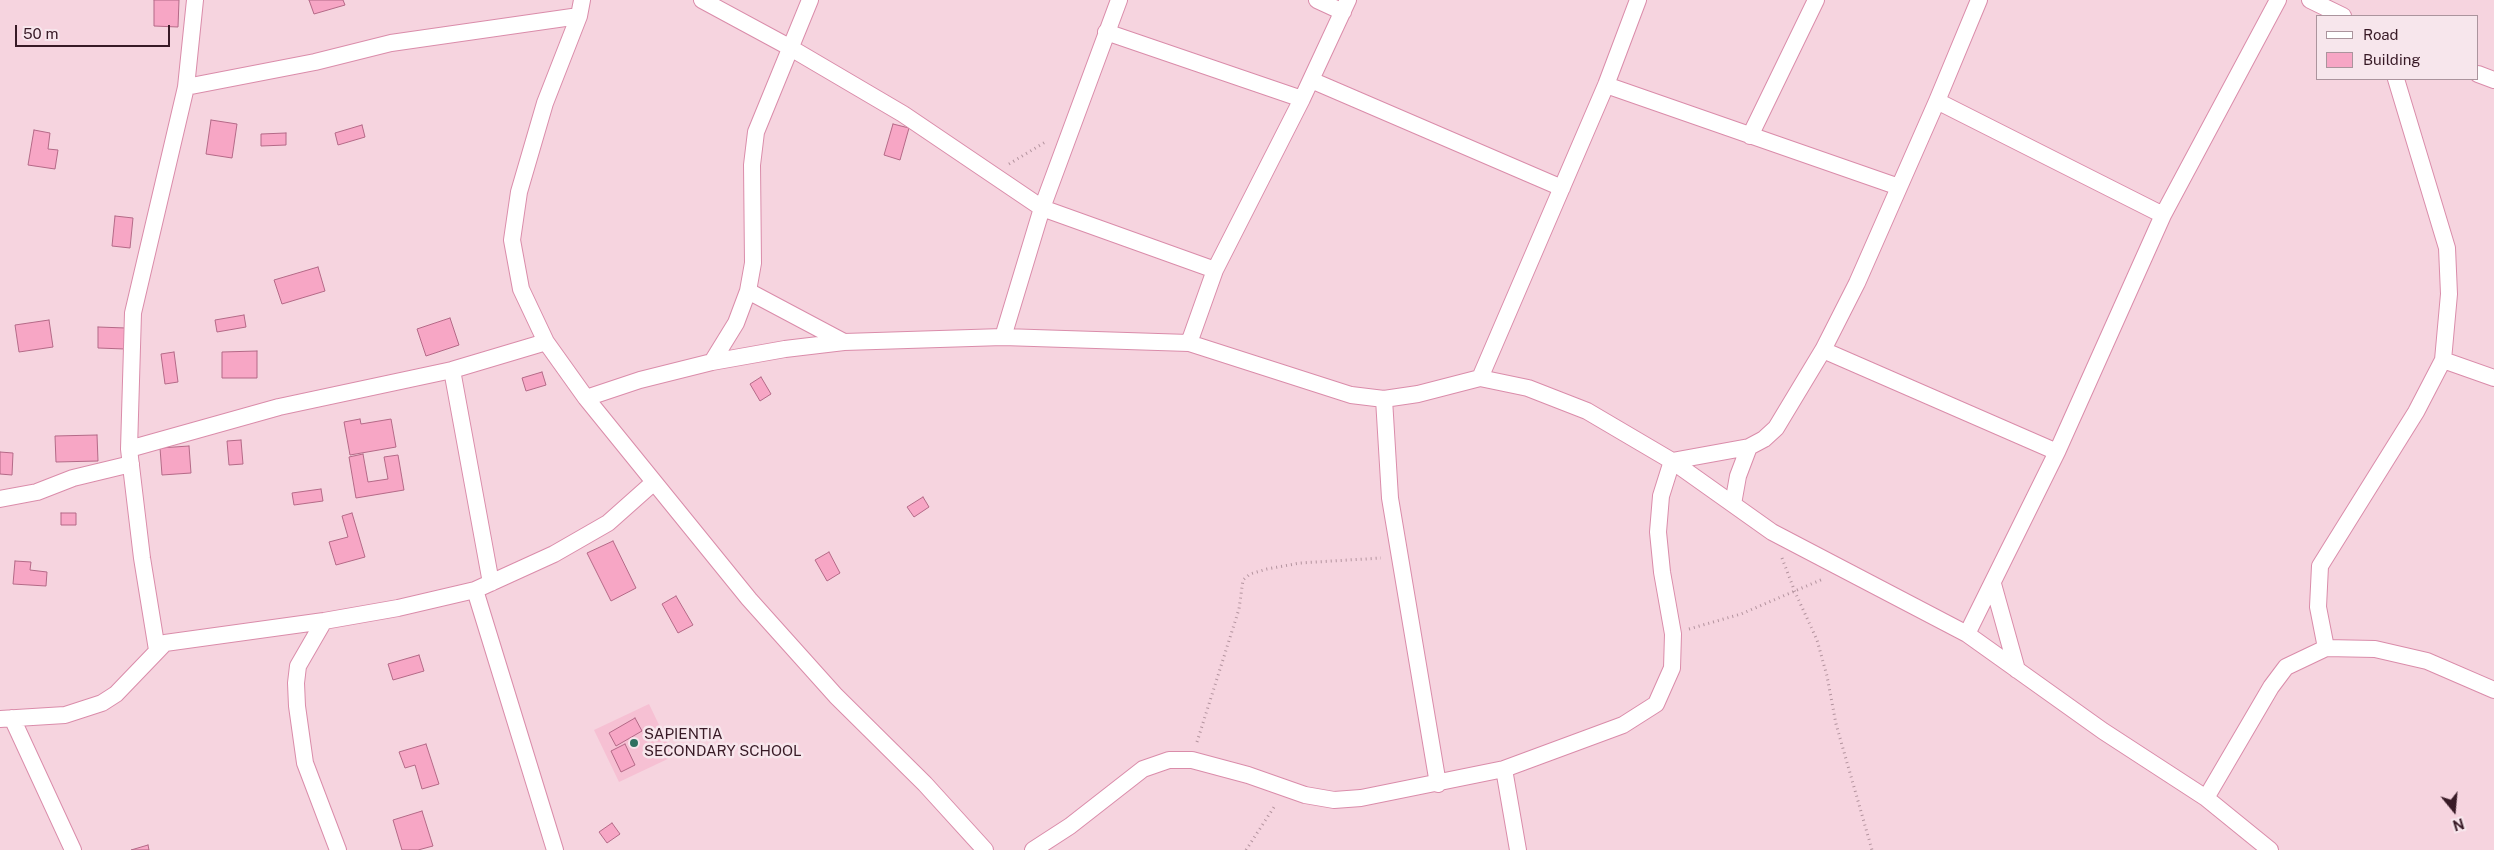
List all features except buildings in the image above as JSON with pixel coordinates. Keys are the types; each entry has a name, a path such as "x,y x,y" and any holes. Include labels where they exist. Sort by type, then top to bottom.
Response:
{"street":[{"path":"157,650 130,457 133,313 186,87 196,0"},
{"path":"702,0 789,47 903,114 1042,208 1215,270"},
{"path":"712,362 736,323 748,291 753,263 752,165 756,132 789,47 810,0"},
{"path":"1003,338 1042,208 1119,0"},
{"path":"1188,343 1215,270 1302,99 1345,6 1317,0"},
{"path":"1480,378 1606,85 1638,0"},
{"path":"1750,136 1816,0"},
{"path":"1672,461 1749,447 1764,439 1776,428 1822,350 1857,283 1938,102 1979,0"},
{"path":"1967,634 2057,452 2163,216 2278,0"},
{"path":"2310,0 2341,15"},
{"path":"186,87 315,62 391,43 581,8"},
{"path":"581,8 546,103 521,183 512,240 521,289 546,342 586,398 748,599 836,696 925,784 985,850"},
{"path":"1106,32 1302,99"},
{"path":"2479,74 2494,80"},
{"path":"1311,80 1562,188"},
{"path":"2326,648 2318,607 2320,566 2416,412 2443,360 2449,294 2447,248 2396,80"},
{"path":"1606,85 1899,187"},
{"path":"1938,102 2163,216"},
{"path":"748,291 844,342"},
{"path":"586,398 640,380 712,362 844,342 1003,338 1188,343 1351,395 1384,399 1418,394 1480,378 1528,388 1586,411 1672,461 1772,532 1967,634 2103,731 2206,798 2270,850"},
{"path":"0,499 37,492 130,457 279,407 452,370 546,342"},
{"path":"1822,350 2057,452"},
{"path":"2443,360 2494,378"},
{"path":"452,370 491,583"},
{"path":"1384,399 1390,498 1438,784"},
{"path":"1733,504 1738,476 1749,447"},
{"path":"1033,850 1070,826 1143,769 1169,760 1192,760 1248,775 1305,796 1334,800 1361,798 1504,770 1623,725 1656,704 1672,668 1673,634 1662,572 1658,532 1662,496 1672,461"},
{"path":"73,850 6,719 65,715 102,704 116,694 157,650 165,644 174,641 324,621 398,608 475,590 554,554 608,523 653,483"},
{"path":"1993,584 2018,670"},
{"path":"475,590 555,850"},
{"path":"324,621 298,666 296,683 297,706 305,764 338,850"},
{"path":"2206,798 2271,687 2286,667 2326,648 2374,649 2427,661 2494,690"},
{"path":"1504,770 1518,850"}],"path":[{"path":"990,172 1021,158 1072,124"},
{"path":"1772,532 1795,592 1817,640 1827,676 1836,724 1872,850"},
{"path":"1192,760 1239,609 1243,580 1250,574 1300,563 1400,557"},
{"path":"1673,634 1741,614 1844,569"},
{"path":"1246,850 1286,789"}],"shaded area":[{"name":"SAPIENTIA SECONDARY SCHOOL","path":"649,704 674,756 619,782 594,730"}],"place":[{"name":"SAPIENTIA SECONDARY SCHOOL","path":"634,743"}]}
